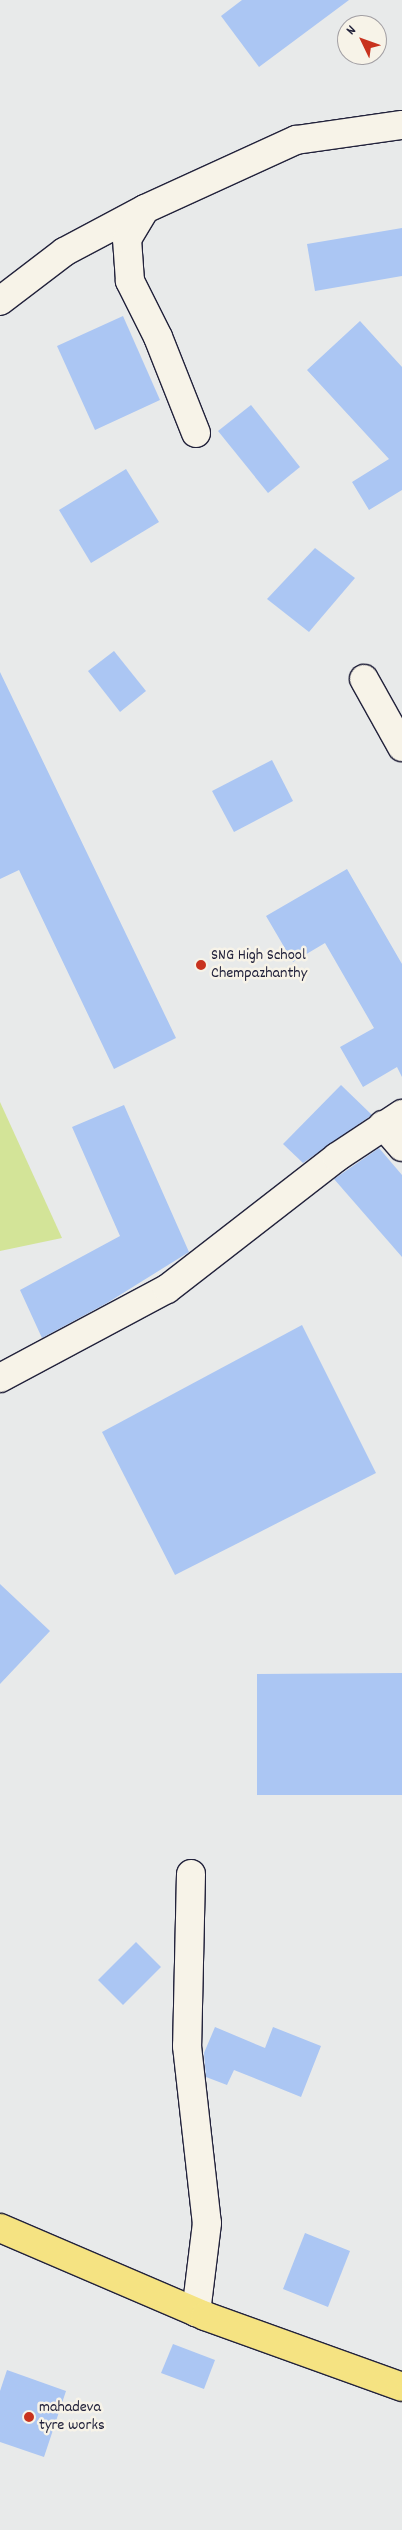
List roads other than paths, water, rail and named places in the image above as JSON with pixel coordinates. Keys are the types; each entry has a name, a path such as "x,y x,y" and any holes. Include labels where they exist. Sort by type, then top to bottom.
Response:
{"main road":[{"path":"0,2228 196,2312 402,2387"}],"street":[{"path":"0,301 64,252 145,209 296,140 402,125"},
{"path":"145,209 127,239 130,281 158,336 196,433"},
{"path":"364,679 402,747"},
{"path":"0,1378 167,1289 392,1120 402,1147"},
{"path":"191,1874 187,2046 207,2223 196,2312"}],"place":[{"name":"SNG High School Chempazhanthy","path":"201,965"},
{"name":"mahadeva tyre works","path":"29,2417"}]}
